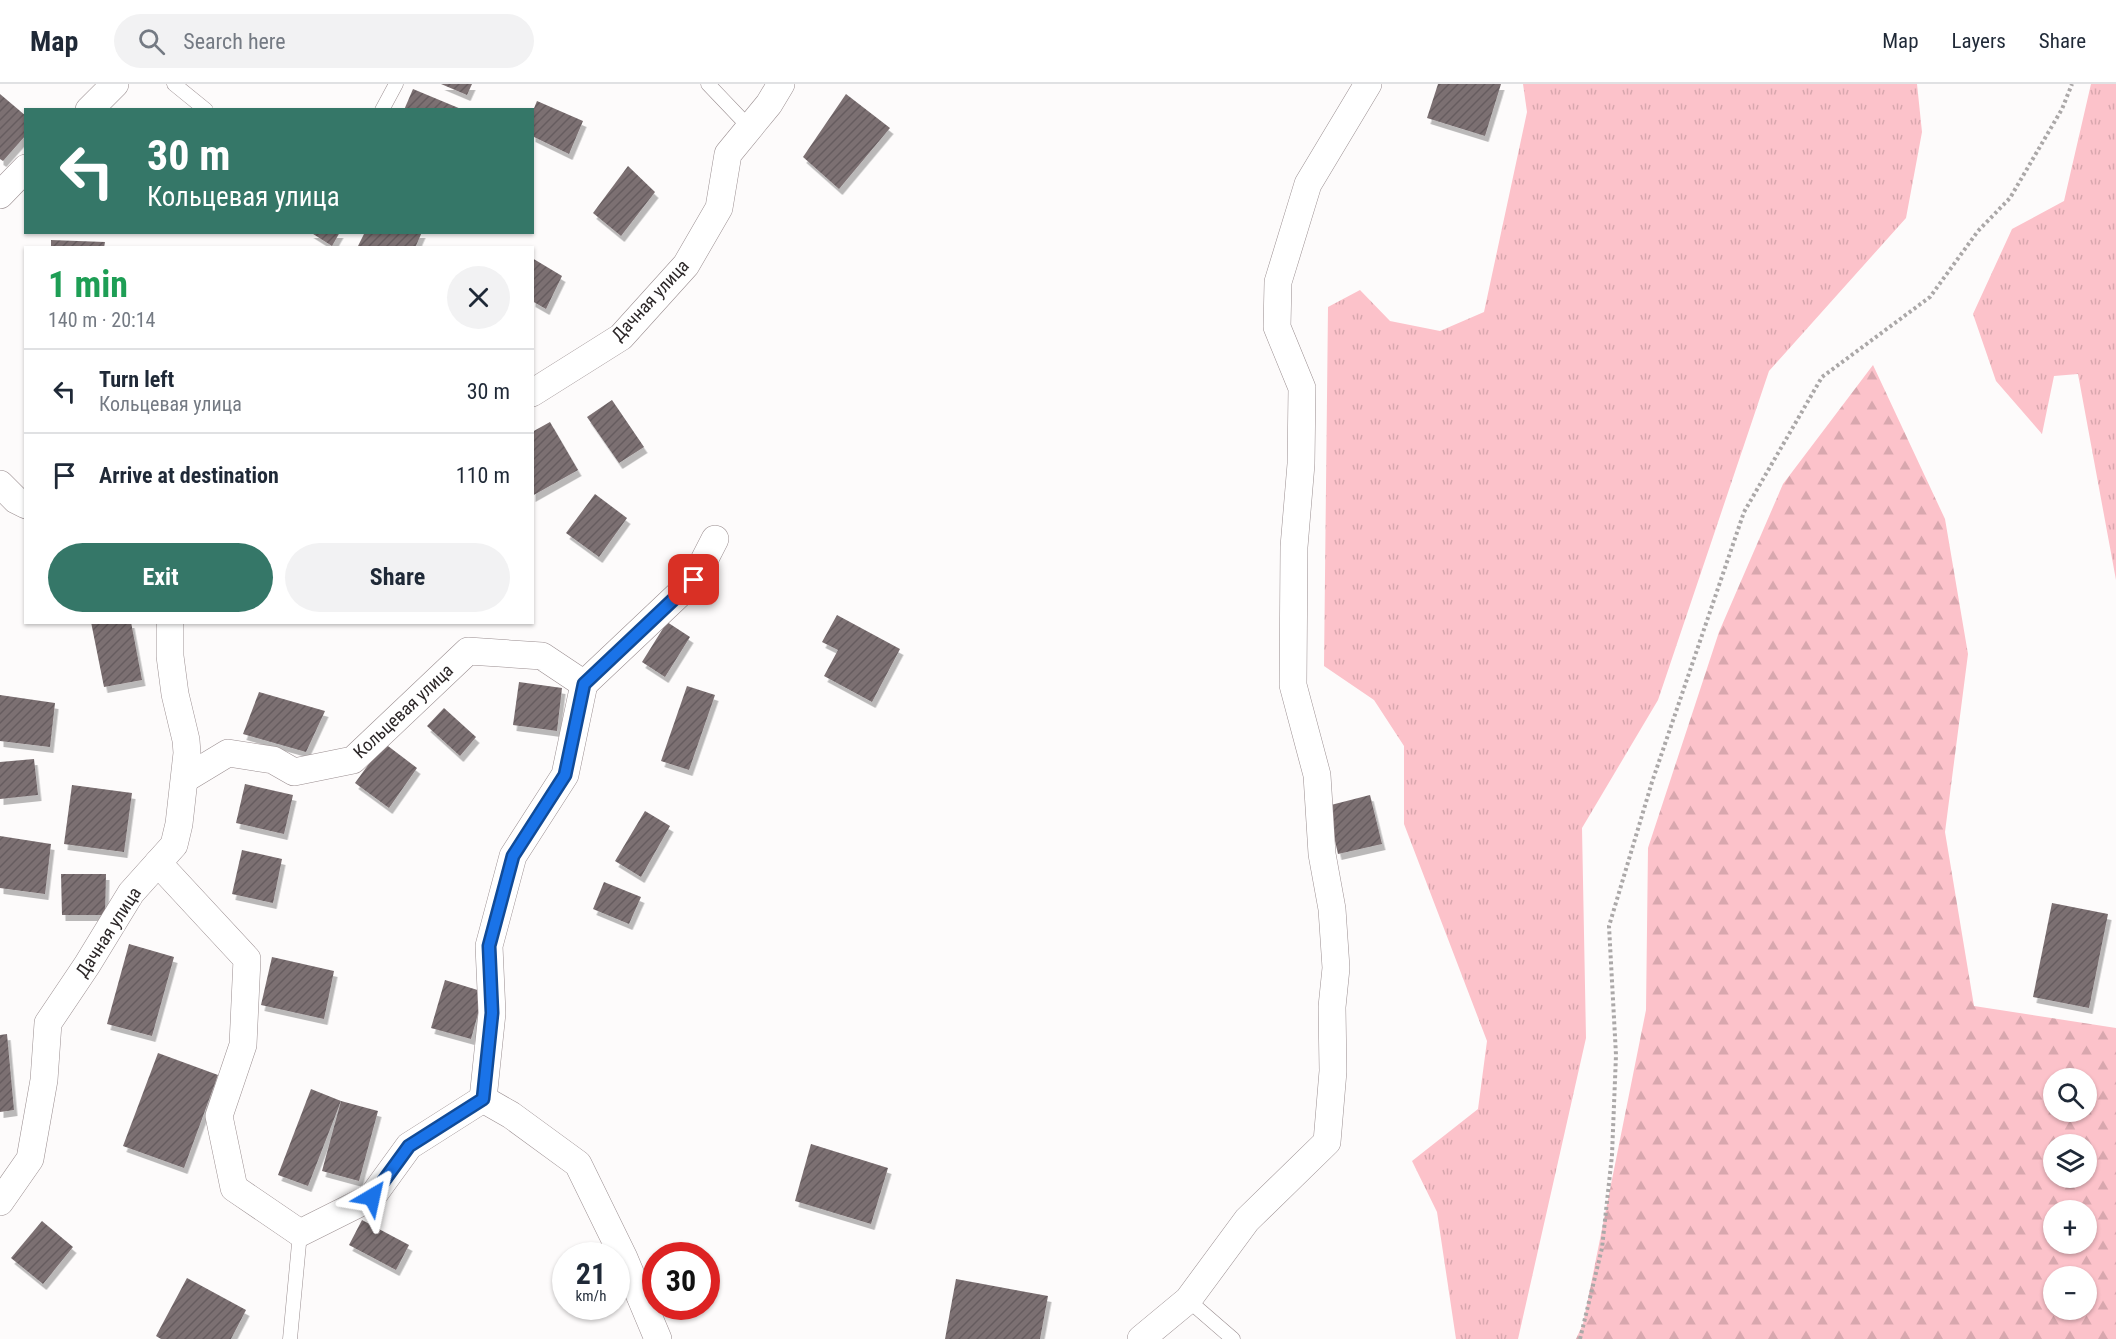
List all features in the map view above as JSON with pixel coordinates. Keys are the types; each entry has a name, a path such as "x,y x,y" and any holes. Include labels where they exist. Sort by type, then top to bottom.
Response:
{"street":[{"path":"91,108 115,84"},
{"name":"Дачная улица","path":"534,392 621,337 686,265 719,208 728,154 769,104 781,84"},
{"path":"1141,1339 1188,1300 1247,1220 1327,1142 1333,1071 1332,1007 1336,968 1332,909 1322,854 1317,775 1293,685 1294,547 1301,464 1302,388 1277,327 1278,282 1308,184 1368,84"},
{"path":"0,195 24,170"},
{"path":"0,484 16,500 24,504"},
{"path":"483,1099 492,1013 489,946 513,856 565,775 584,684 694,580 715,539"},
{"name":"Дачная улица","path":"0,1202 30,1160 44,1080 48,1023 132,892 174,845 185,779 186,740 175,694 170,656 170,624"},
{"name":"Кольцевая улица","path":"185,779 228,753 273,760 294,772 353,760 468,651 542,656 584,684"},
{"path":"158,863 247,959 243,1045 219,1116 234,1188 300,1233 372,1197 409,1146 483,1099"},
{"path":"483,1099 512,1115 578,1164 624,1258 658,1339"}],"lane":[{"path":"174,84 204,108"},
{"path":"383,108 396,84"},
{"path":"708,84 749,128"},
{"path":"290,1339 300,1233"},
{"path":"1188,1300 1233,1339"}],"path":[{"path":"1580,1339 1602,1248 1612,1155 1616,1055 1610,926 1652,782 1744,512 1822,378 1930,297 1978,231 2010,198 2062,109 2072,84"}],"green space":[{"path":"1523,84 1917,84 1922,132 1906,218 1769,371 1658,700 1582,828 1586,1038 1518,1339 1456,1339 1437,1212 1412,1161 1478,1109 1487,1041 1404,824 1404,746 1374,700 1324,666 1328,307 1360,290 1390,321 1440,331 1484,312 1527,112"},
{"path":"2091,84 2116,84 2116,580 2078,374 2054,376 2042,434 1996,381 1973,314 2012,229 2064,201"},
{"path":"1873,365 1945,519 1968,654 1945,832 1974,1006 2116,1028 2116,1339 1576,1339 1583,1324 1646,1010 1648,848 1719,632 1783,484"}],"building":[{"path":"441,84 472,84 467,95"},
{"path":"1438,84 1501,84 1485,136 1427,118"},
{"path":"413,89 459,108 405,108"},
{"path":"0,94 24,114 24,137 3,161 0,159"},
{"path":"846,94 890,128 839,189 803,157"},
{"path":"537,101 583,121 569,154 534,137 534,108"},
{"path":"628,166 655,192 621,236 593,213"},
{"path":"313,234 339,234 332,246"},
{"path":"364,234 421,234 416,246 358,246"},
{"path":"51,240 105,242 104,246 51,246"},
{"path":"534,259 562,276 546,309 534,302"},
{"path":"612,400 644,447 619,463 587,417"},
{"path":"550,422 578,470 534,495 534,431"},
{"path":"595,494 627,518 599,557 566,533"},
{"path":"837,615 900,649 872,702 824,676 838,650 822,642"},
{"path":"667,622 690,637 665,677 642,662"},
{"path":"91,624 131,624 142,680 104,687"},
{"path":"519,682 562,688 557,731 513,725"},
{"path":"687,686 715,695 689,770 661,761"},
{"path":"259,692 325,711 306,752 243,734"},
{"path":"0,695 55,703 50,747 0,741"},
{"path":"444,708 476,737 460,756 427,726"},
{"path":"384,743 417,768 389,808 355,783"},
{"path":"34,759 38,795 0,799 0,762"},
{"path":"245,784 293,795 284,834 236,823"},
{"path":"72,785 132,793 124,852 64,844"},
{"path":"1370,795 1382,844 1338,854 1327,806"},
{"path":"645,811 670,826 641,877 615,861"},
{"path":"0,836 51,844 45,894 0,888"},
{"path":"242,850 282,859 273,903 232,894"},
{"path":"61,874 106,874 105,915 62,915"},
{"path":"604,882 641,897 629,924 593,909"},
{"path":"2052,903 2108,914 2089,1008 2033,997"},
{"path":"129,944 174,957 152,1036 107,1024"},
{"path":"272,957 334,971 324,1019 261,1005"},
{"path":"445,980 484,992 471,1039 431,1028"},
{"path":"7,1034 14,1110 0,1112 0,1035"},
{"path":"158,1053 218,1075 184,1168 123,1146"},
{"path":"311,1089 341,1101 308,1186 278,1175"},
{"path":"341,1101 378,1111 359,1181 322,1171"},
{"path":"811,1144 888,1168 871,1224 795,1201"},
{"path":"362,1220 409,1245 396,1270 349,1245"},
{"path":"42,1221 73,1247 43,1284 11,1258"},
{"path":"187,1278 246,1310 231,1339 161,1339 156,1336"},
{"path":"956,1279 1048,1296 1040,1339 945,1339"}],"route":[{"path":"372,1197 409,1146 483,1099 492,1013 489,946 513,856 565,775 584,684 694,580"}]}
